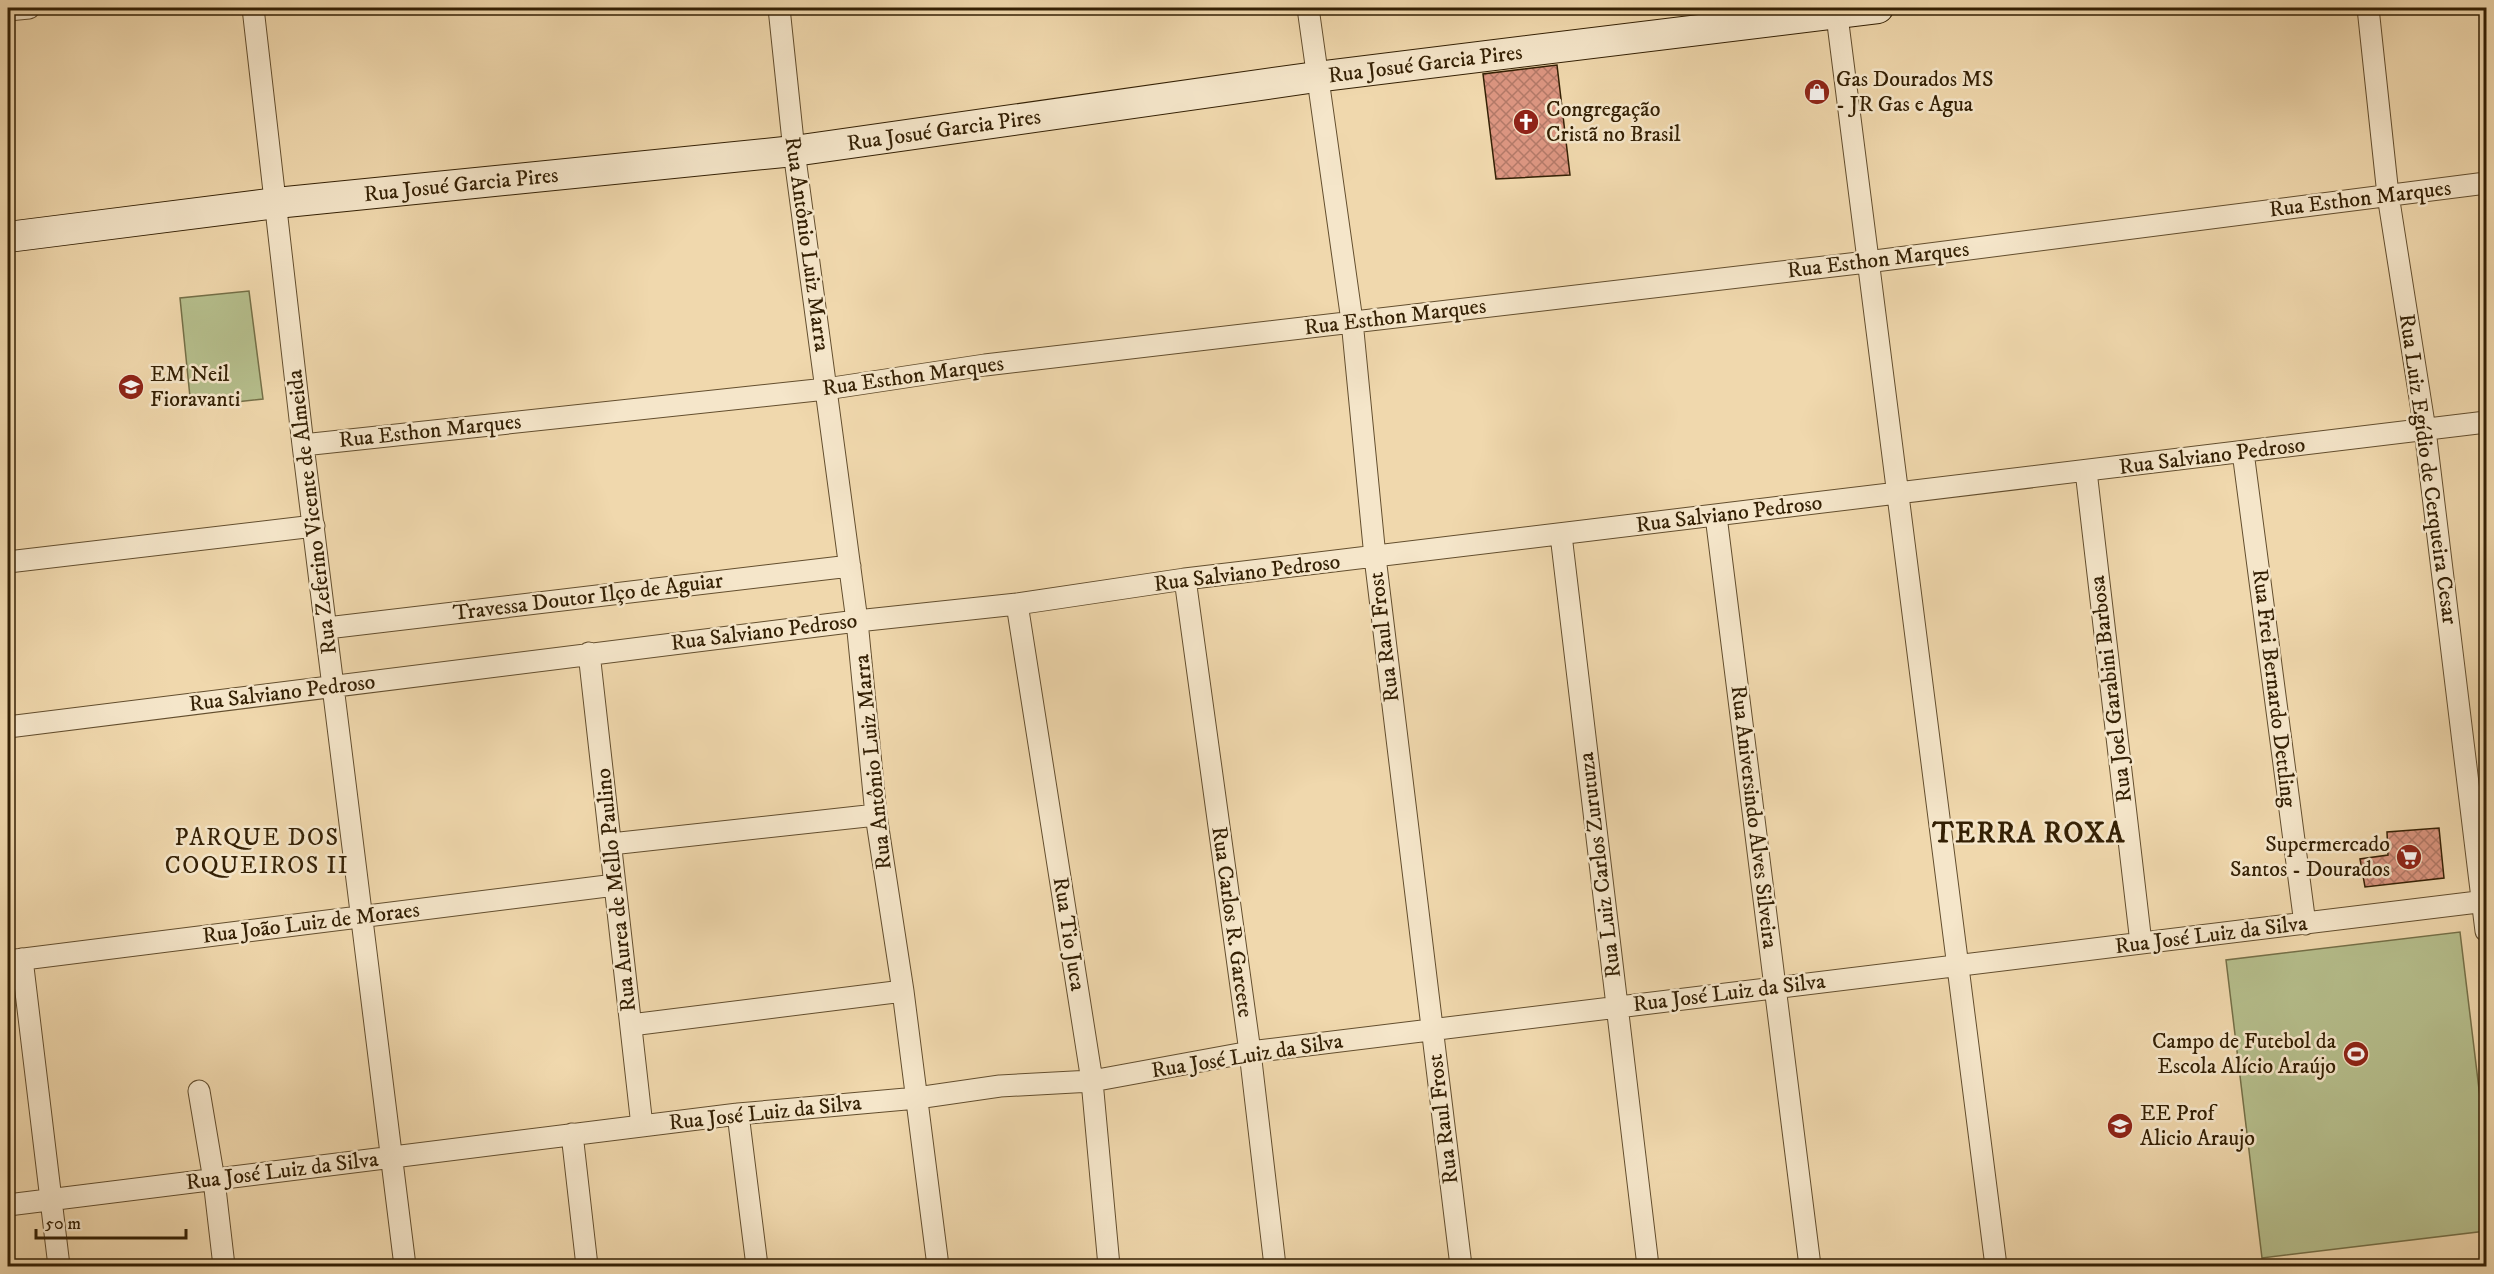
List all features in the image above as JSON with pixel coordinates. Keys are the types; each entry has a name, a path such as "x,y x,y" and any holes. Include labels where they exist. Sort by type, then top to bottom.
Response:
{"street":[{"path":"8,10 29,8"},
{"name":"Rua Zeferino Vicente de Almeida","path":"253,8 303,445 405,1266"},
{"name":"Rua Antônio Luiz Marra","path":"779,8 794,151 857,621 876,815 903,991 938,1266"},
{"name":"Rua Raul Frost","path":"1308,8 1352,321 1375,557 1461,1266"},
{"name":"Rua Josué Garcia Pires","path":"8,237 276,202 794,151 1316,77 1836,10 1878,8"},
{"name":"Rua Luiz Egídio de Cerqueira Cesar","path":"2368,8 2388,195 2425,430 2487,931"},
{"path":"1836,10 1996,1266"},
{"name":"Rua Esthon Marques","path":"303,445 826,389 985,365 1867,262 2487,183"},
{"name":"Rua Salviano Pedroso","path":"8,727 589,653 1017,604 1185,579 2487,422"},
{"name":"Rua Frei Bernardo Dettling","path":"2243,452 2305,924"},
{"name":"Rua Joel Garabini Barbosa","path":"2086,471 2141,943"},
{"name":"Rua Aniversindo Alves Silveira","path":"1716,516 1810,1264"},
{"path":"8,562 314,526"},
{"name":"Rua Luiz Carlos Zurutuza","path":"1561,535 1648,1266"},
{"name":"Travessa Doutor Ilço de Aguiar","path":"327,628 850,566"},
{"name":"Rua Carlos R. Garcete","path":"1185,579 1250,1052 1275,1266"},
{"name":"Rua Tio Juca","path":"1017,604 1092,1081 1110,1266"},
{"name":"Rua Aurea de Mello Paulino","path":"589,653 642,1126"},
{"path":"611,844 876,815"},
{"name":"Rua João Luiz de Moraes","path":"15,960 615,885"},
{"name":"Rua José Luiz da Silva","path":"8,1205 738,1114 917,1098 1000,1086 1092,1081 1250,1052 2485,901"},
{"path":"15,960 59,1266"},
{"path":"631,1025 903,991"},
{"path":"199,1091 214,1180 224,1266"},
{"path":"738,1114 757,1266"},
{"path":"572,1134 587,1266"}],"green space":[{"path":"249,291 263,399 191,407 180,298"},
{"name":"Campo de Futebol da Escola Alício Araújo","path":"2460,932 2486,1147 2486,1231 2262,1258 2226,960"}],"building":[{"name":"Congregação Cristã no Brasil","path":"1557,65 1570,175 1496,179 1483,74"},
{"name":"Supermercado Santos - Dourados","path":"2439,828 2444,878 2365,887 2360,859 2388,855 2387,832"}],"place":[{"name":"Gas Dourados MS - JR Gas e Agua","path":"1817,92"},
{"name":"Congregação Cristã no Brasil","path":"1526,122"},
{"name":"EM Neil Fioravanti","path":"131,387"},
{"name":"Supermercado Santos - Dourados","path":"2409,857"},
{"name":"Campo de Futebol da Escola Alício Araújo","path":"2356,1054"},
{"name":"EE Prof Alicio Araujo","path":"2120,1126"}],"district":[{"name":"TERRA ROXA","path":"2029,833"},
{"name":"PARQUE DOS COQUEIROS II","path":"257,852"}]}
